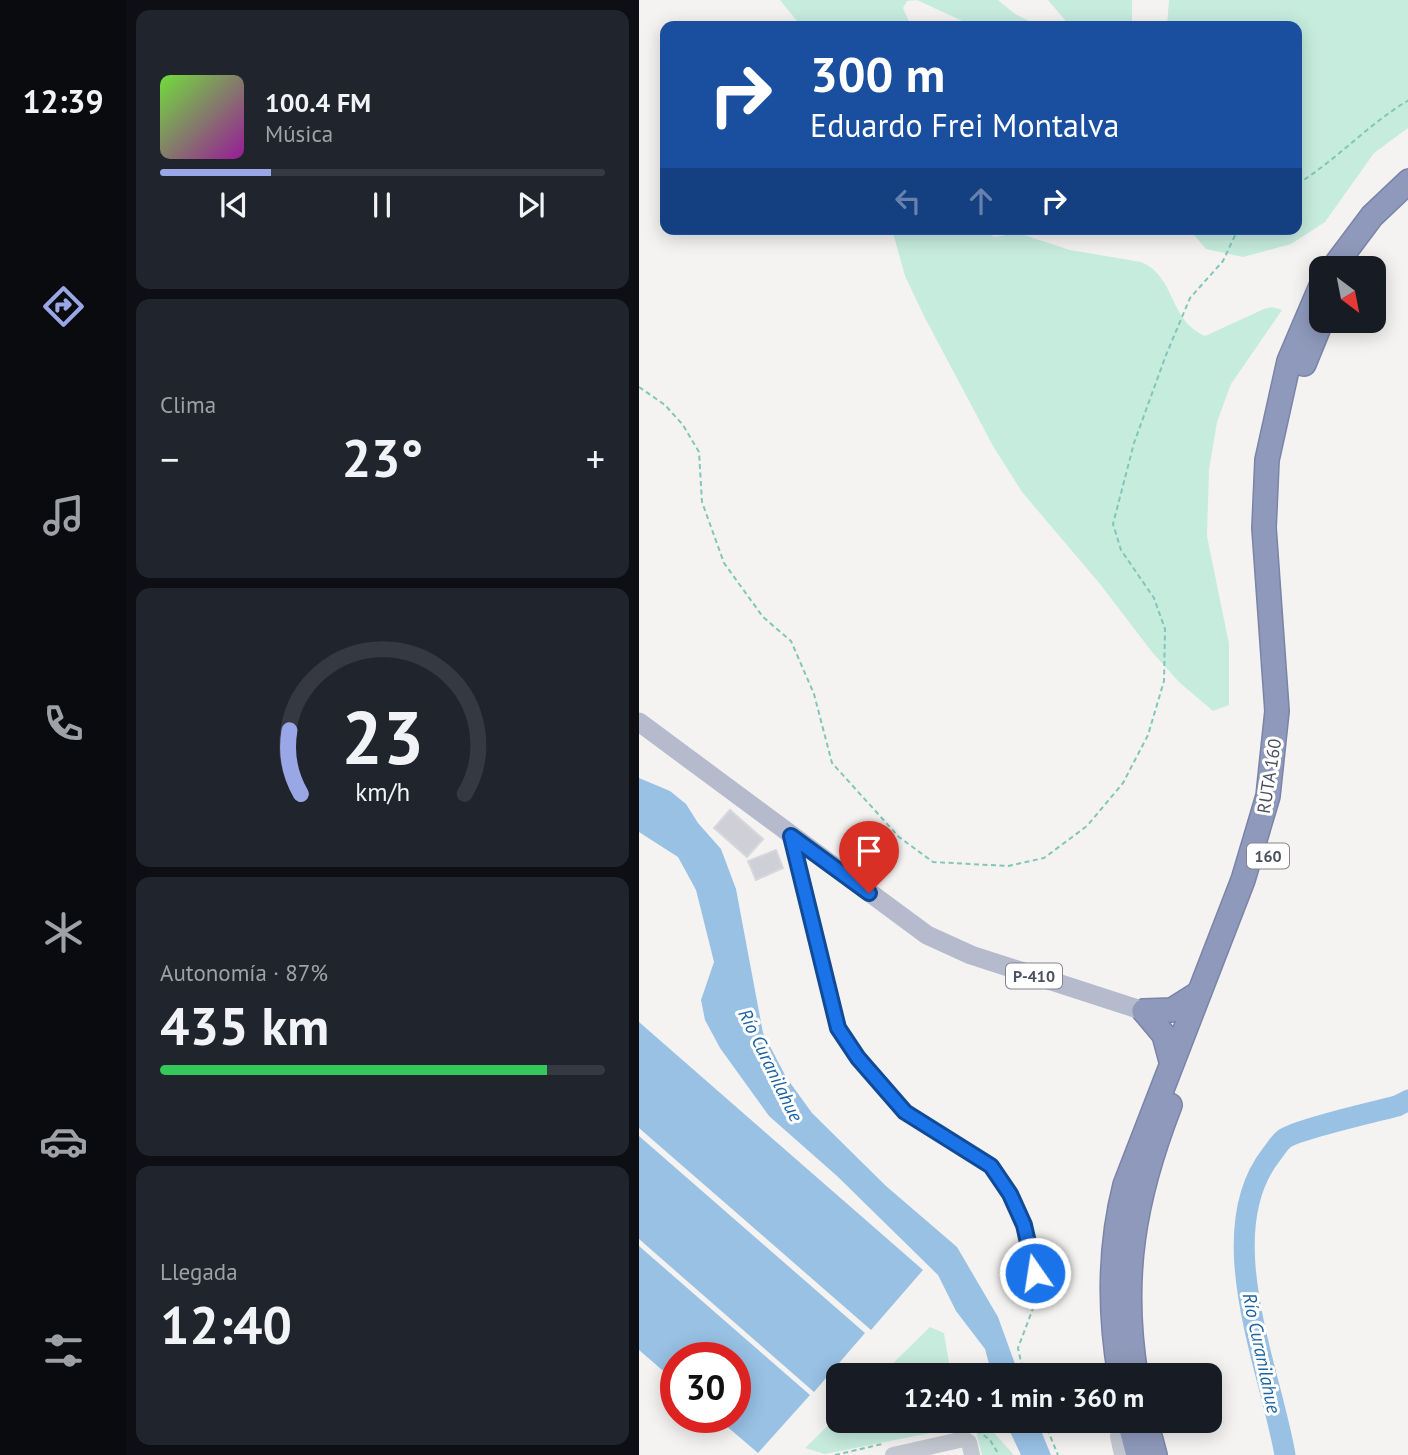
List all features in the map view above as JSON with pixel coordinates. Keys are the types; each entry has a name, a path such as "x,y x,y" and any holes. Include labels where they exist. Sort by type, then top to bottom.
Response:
{"highway":[{"path":"1342,256 1372,216 1408,181"},
{"path":"1361,256 1375,236 1408,201"},
{"name":"RUTA 160","path":"1119,1363 1111,1282 1116,1229 1130,1166 1250,860 1272,777 1277,711 1264,528 1267,460 1289,361 1309,314"},
{"name":"RUTA 160","path":"1136,1363 1128,1283 1138,1201 1162,1126 1268,857 1285,794 1291,710 1280,540 1281,471 1299,378 1317,333"},
{"path":"1144,1010 1172,1010 1199,993"},
{"path":"1144,1010 1164,1035 1171,1060"},
{"path":"1136,1433 1138,1455"},
{"path":"1142,1433 1155,1455"}],"main road":[{"name":"P-410","path":"639,723 927,935 971,955 1144,1010"}],"street":[{"path":"791,836 838,1028 858,1058 905,1112 991,1166 1010,1194 1024,1225 1038,1288"},
{"path":"1119,1433 1122,1455"},
{"path":"893,1455 964,1438 971,1449"}],"path":[{"path":"1302,180 1344,150 1384,114 1408,100"},
{"path":"639,387 665,405 683,425 699,452 702,502 724,564 763,617 791,641 814,694 832,763 899,837 933,862 1008,866 1044,858 1087,825 1123,783 1148,735 1165,681 1165,629 1154,598 1121,550 1113,524 1134,443 1190,298 1223,261 1235,235"},
{"path":"1021,1363 1018,1348 1033,1315 1038,1288"},
{"path":"1048,1433 1058,1455"}],"green space":[{"path":"780,0 917,0 907,1 903,8 909,21 797,21"},
{"path":"917,0 998,0 1029,21 962,21"},
{"path":"1048,0 1132,0 1132,21 1066,21"},
{"path":"1169,0 1408,0 1408,128 1374,153 1325,222 1291,244 1243,257 1206,249 1194,235 1302,235 1302,21 1167,21"},
{"path":"894,235 1024,235 1070,250 1141,262 1161,277 1184,320 1205,336 1264,309 1272,307 1282,310 1231,384 1217,422 1209,470 1207,536 1229,644 1229,705 1213,711 1180,683 1022,492 993,446 905,276"},
{"path":"930,1327 944,1333 949,1363 893,1363"},
{"path":"826,1428 826,1433 930,1433 825,1454 805,1448"},
{"path":"976,1433 994,1433 1014,1455 982,1455"}],"water":[{"path":"639,778 670,791 686,804 698,823 721,849 736,889 763,1033 786,1077 812,1113 886,1186 957,1247 998,1317 1015,1363 989,1363 985,1349 956,1311 938,1275 837,1176 769,1116 720,1048 705,1020 701,1000 714,962 696,890 678,857 639,832"},
{"path":"639,1022 923,1270 871,1330 639,1128"},
{"path":"639,1136 865,1333 839,1363 826,1363 826,1378 814,1392 639,1239"},
{"path":"639,1246 749,1342 660,1342 660,1368 639,1350"},
{"path":"751,1344 810,1395 758,1453 735,1433 751,1433"},
{"path":"1011,1433 1042,1433 1051,1455 1021,1455"}],"building":[{"path":"730,810 763,839 747,857 714,828"},
{"path":"776,850 783,868 756,880 748,861"}],"waterway":[{"name":"Río Curanilahue","path":"1285,1455 1249,1302 1245,1223 1253,1187 1271,1155 1284,1139 1291,1135 1397,1106 1409,1100"}],"route":[{"path":"869,893 791,836 800,882 838,1028 858,1058 905,1112 944,1139 991,1166 1010,1194 1024,1225 1035,1273"}]}
